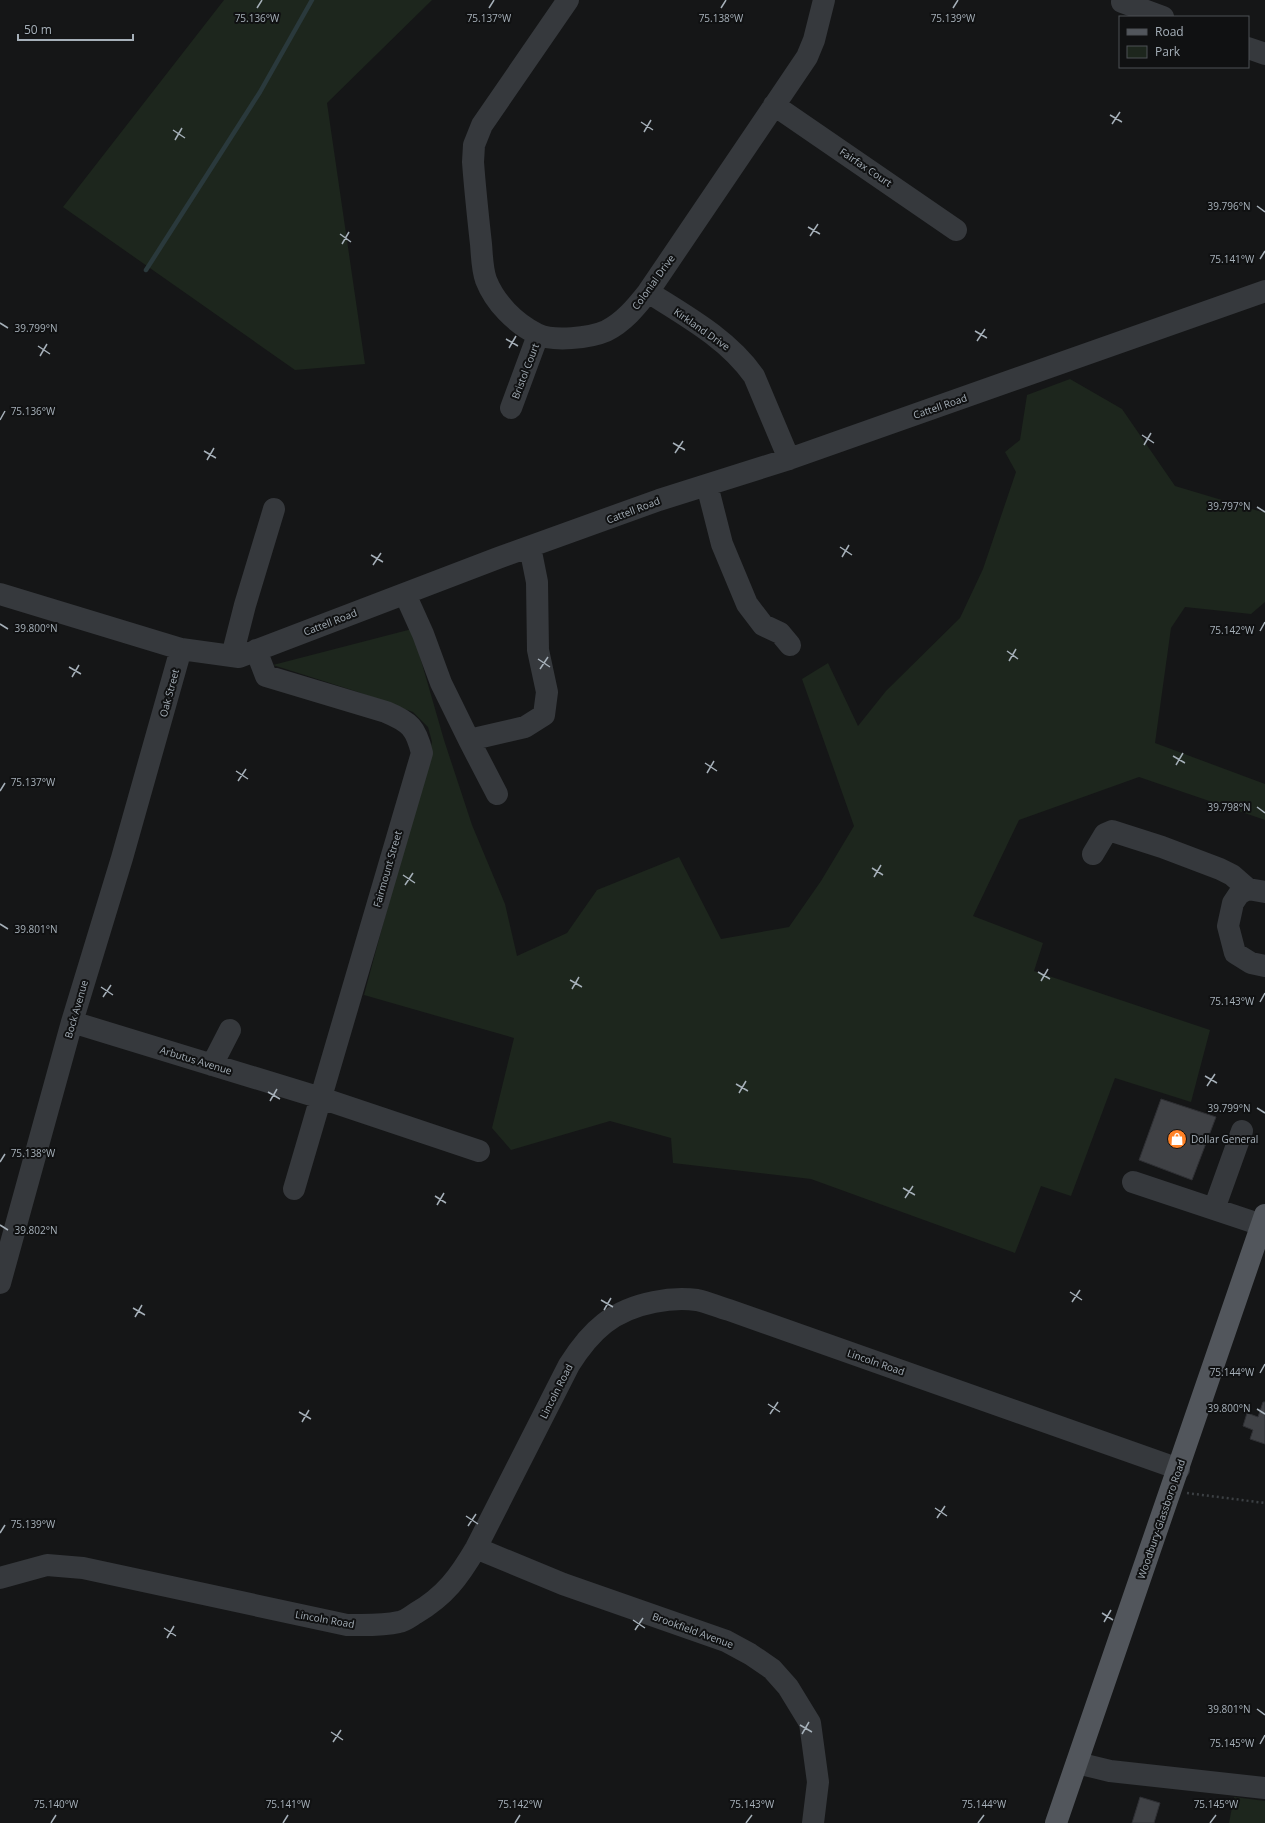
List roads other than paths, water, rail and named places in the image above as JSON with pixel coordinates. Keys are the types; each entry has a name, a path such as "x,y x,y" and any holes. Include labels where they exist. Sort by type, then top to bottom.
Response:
{"main road":[{"name":"Woodbury-Glassboro Road","path":"1056,1823 1179,1469 1263,1220"}],"street":[{"name":"Colonial Drive","path":"568,0 482,125 474,145 473,162 486,279 500,304 514,319 538,335 569,339 590,336 606,331 620,322 636,308 807,57 814,40 824,0"},
{"path":"1123,1 1160,16"},
{"path":"1249,48 1265,54"},
{"name":"Fairfax Court","path":"774,105 956,230"},
{"name":"Cattell Road","path":"0,594 181,649 238,657 659,500 789,459 1265,291"},
{"name":"Kirkland Drive","path":"648,292 730,348 746,364 754,376 789,459"},
{"name":"Bristol Court","path":"511,408 538,335"},
{"path":"707,485 722,544 747,604 763,625 780,633 790,645"},
{"path":"232,656 244,605 274,509"},
{"path":"469,740 525,727 544,715 547,692 538,650 538,582 530,547"},
{"path":"405,594 423,634 441,683 497,794"},
{"name":"Oak Street","path":"157,737 181,649"},
{"name":"Fairmount Street","path":"256,650 266,676 386,712 405,720 418,736 422,753 294,1189"},
{"name":"Bock Avenue","path":"0,1283 72,1022 157,737"},
{"path":"1093,854 1105,834 1112,831 1162,847 1220,869 1232,874 1257,890"},
{"path":"1257,890 1239,894 1236,898 1228,926 1235,953 1251,963 1265,966"},
{"name":"Arbutus Avenue","path":"72,1022 321,1098 479,1151"},
{"path":"212,1065 230,1030"},
{"path":"1214,1209 1242,1131"},
{"path":"1133,1182 1214,1209 1263,1220"},
{"name":"Lincoln Road","path":"0,1578 47,1565 83,1568 347,1625 375,1626 401,1622 425,1608 445,1592 462,1572 476,1548 569,1365 579,1349 593,1333 612,1316 639,1305 671,1299 696,1300 729,1310 1179,1469"},
{"name":"Brookfield Avenue","path":"476,1548 563,1584 726,1641 750,1654 772,1669 788,1687 810,1722 818,1782 813,1823"},
{"path":"1076,1763 1110,1771 1265,1788"}],"waterway":[{"path":"146,270 260,92 312,0"}],"place":[{"name":"Dollar General","path":"1177,1139"}]}
